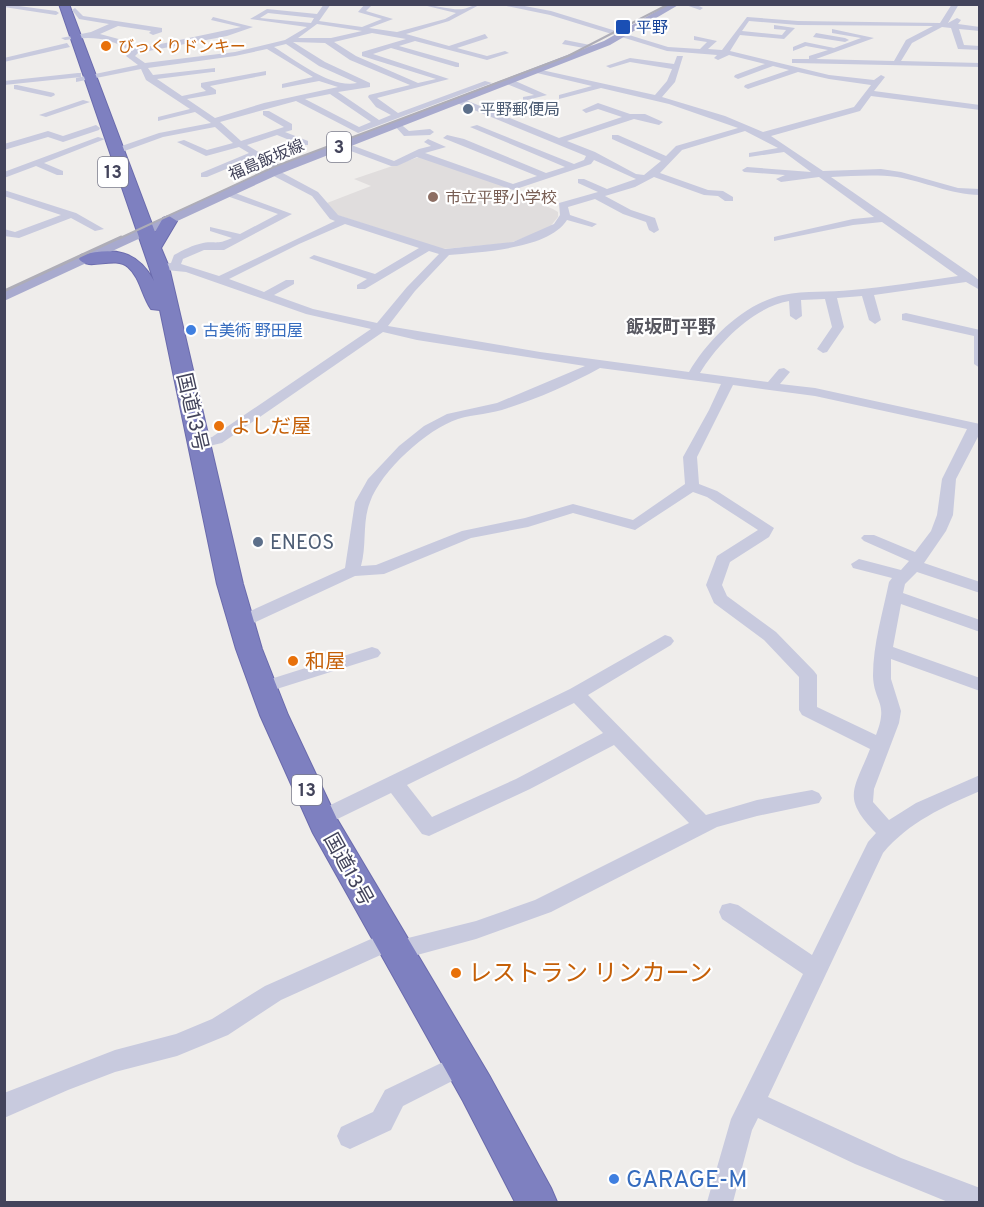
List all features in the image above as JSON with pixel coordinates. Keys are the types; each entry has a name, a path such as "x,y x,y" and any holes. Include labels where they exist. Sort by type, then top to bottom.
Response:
{"highway":[{"name":"国道13号","path":"66,8 66,42 86,102 145,240 160,267 230,584 264,687 294,763 321,819 392,946 462,1064 537,1203"},
{"name":"国道13号","path":"80,82 116,152 145,240 157,304 174,338"},
{"path":"145,240 169,221"},
{"path":"87,259 111,256 133,261 140,269 157,304"}],"main road":[{"name":"福島飯坂線","path":"169,221 277,170 343,145 398,120 460,101 595,48 676,4"},
{"path":"4,297 87,259 145,240"}],"street":[{"path":"359,4 370,5"},
{"path":"422,4 463,12"},
{"path":"399,34 447,20 478,4"},
{"path":"500,4 526,6 657,46 764,61 829,77 876,83"},
{"path":"686,4 700,8"},
{"path":"764,135 857,109 909,42 945,23 956,4"},
{"path":"361,28 390,19 361,12 370,5"},
{"path":"6,6 66,8 81,18 164,27"},
{"path":"315,7 326,6"},
{"path":"4,84 80,82 142,66 206,57 243,55 300,34 315,21 326,6"},
{"path":"315,21 253,19 267,11 399,34 481,57 487,58 505,52"},
{"path":"953,26 963,12"},
{"path":"547,20 560,16 592,23"},
{"path":"213,19 249,27 237,34 136,51 130,56 142,66 149,78 198,109 230,138 315,194 334,217 444,252 515,245 558,226 564,216 563,205 632,185 649,176 679,148 750,124"},
{"path":"722,55 747,19 796,23 897,22 980,29"},
{"path":"748,87 798,69 817,55 857,43 897,22"},
{"path":"4,60 93,34 119,23"},
{"path":"738,33 784,37 791,28 744,24"},
{"path":"146,26 159,30 153,33"},
{"path":"953,26 957,31 961,47 979,48"},
{"path":"220,28 237,34"},
{"path":"288,38 346,40 373,30"},
{"path":"835,32 878,34"},
{"path":"93,34 123,43 136,51"},
{"path":"816,35 857,43"},
{"path":"450,48 485,36"},
{"path":"288,38 322,64 387,94"},
{"path":"697,38 713,41 705,47 704,51"},
{"path":"250,39 270,46 320,78 349,88"},
{"path":"344,60 414,39"},
{"path":"199,40 243,55"},
{"path":"473,40 493,44"},
{"path":"328,41 353,58 418,86"},
{"path":"36,45 66,42"},
{"path":"565,42 595,48"},
{"path":"796,49 805,44 836,49"},
{"path":"166,45 206,57"},
{"path":"390,46 456,65"},
{"path":"657,98 671,82 683,51"},
{"path":"343,145 394,164 421,152 441,147 429,137 407,134 398,120 372,97 444,79 365,54"},
{"path":"431,74 481,57"},
{"path":"535,58 557,64"},
{"path":"610,66 630,60 676,67"},
{"path":"764,61 980,65"},
{"path":"322,64 333,62"},
{"path":"738,77 774,63"},
{"path":"182,99 213,92 204,85 265,74 255,66"},
{"path":"657,74 676,67"},
{"path":"149,78 212,70"},
{"path":"540,71 657,98 750,124 882,219 974,277 980,287"},
{"path":"242,78 255,87"},
{"path":"285,86 320,78"},
{"path":"510,82 543,95 526,99"},
{"path":"298,99 358,130 378,123 398,120 430,104 488,83"},
{"path":"4,84 48,96 61,91"},
{"path":"116,152 162,135 284,101 365,84"},
{"path":"562,97 602,86"},
{"path":"332,92 378,123"},
{"path":"869,93 980,108"},
{"path":"274,96 284,101"},
{"path":"412,99 430,104"},
{"path":"460,101 592,154 633,176 649,176 675,181 707,193 720,193 729,199"},
{"path":"43,115 86,102"},
{"path":"558,141 631,117 642,116 672,102"},
{"path":"586,110 598,106 631,117"},
{"path":"161,119 198,109"},
{"path":"182,142 206,153 241,144 290,126 266,113"},
{"path":"642,116 659,122"},
{"path":"315,122 333,117"},
{"path":"474,127 574,167"},
{"path":"436,159 529,130"},
{"path":"277,132 305,143"},
{"path":"4,147 48,134 63,139 99,134"},
{"path":"4,175 99,134"},
{"path":"615,137 667,160"},
{"path":"447,138 476,147 546,176"},
{"path":"405,145 513,188 588,162 592,154"},
{"path":"752,155 787,149"},
{"path":"204,175 256,153"},
{"path":"36,163 60,173"},
{"path":"747,170 802,175 886,172 957,191 980,192"},
{"path":"781,179 802,175"},
{"path":"675,181 685,177"},
{"path":"581,181 599,188 600,193 627,212 651,220 654,230"},
{"path":"4,193 70,214 99,229"},
{"path":"175,266 178,257 203,245 210,244 220,248 286,214 227,193"},
{"path":"4,208 25,199"},
{"path":"4,232 15,236 70,214"},
{"path":"564,216 592,224"},
{"path":"778,239 853,222 882,219"},
{"path":"221,279 295,242 344,221"},
{"path":"214,229 240,237"},
{"path":"361,287 427,247"},
{"path":"200,444 217,440 380,328 411,289 444,255 444,252"},
{"path":"314,258 376,278"},
{"path":"160,267 175,266 221,279 310,312 460,344 848,398 925,418 977,428 949,479 945,516 938,531 897,582 884,650 882,679 892,711 890,723 864,789 863,803 870,814 888,832"},
{"path":"693,375 705,356 759,308 774,301 800,296 867,292 974,277"},
{"path":"264,296 290,282"},
{"path":"784,286 800,296"},
{"path":"867,292 875,320"},
{"path":"823,349 838,327 830,295"},
{"path":"796,316 800,296"},
{"path":"906,317 980,335 980,364"},
{"path":"352,571 357,560 357,515 366,493 382,469 402,451 448,418 500,406 526,397 578,375 599,363"},
{"path":"773,386 784,372"},
{"path":"692,486 690,457 716,410 729,380"},
{"path":"241,621 352,571 361,572 390,566 467,534 528,522 573,508 635,525 692,486"},
{"path":"692,486 712,494 766,528 764,534 723,559 714,585 720,599 771,636 808,675 808,710 881,746"},
{"path":"869,538 912,566 980,588"},
{"path":"859,564 912,566"},
{"path":"894,596 980,626"},
{"path":"321,819 576,693 665,641"},
{"path":"884,650 980,685"},
{"path":"264,687 372,653"},
{"path":"576,693 704,825"},
{"path":"394,783 429,828 523,784 616,735"},
{"path":"720,1203 740,1128 875,848 888,832 910,814 980,782"},
{"path":"4,1106 63,1080 115,1061 177,1045 220,1028 273,993 392,946 476,930 543,906 704,825 757,808 812,798"},
{"path":"730,912 816,970"},
{"path":"351,1136 382,1121 394,1098 462,1064"},
{"path":"752,1102 856,1151 944,1189 980,1201"}],"shaded area":[{"name":"市立平野小学校","path":"422,156 509,188 512,192 553,209 558,212 558,217 549,228 510,243 442,249 337,215 327,203 371,186 354,179"}],"railway":[{"path":"118,239 276,166 568,56 669,4"},
{"path":"4,291 121,237"}],"place":[{"name":"平野","path":"623,27"},
{"name":"びっくりドンキー","path":"106,46"},
{"name":"平野郵便局","path":"468,109"},
{"name":"市立平野小学校","path":"433,197"},
{"name":"古美術 野田屋","path":"191,330"},
{"name":"よしだ屋","path":"219,426"},
{"name":"ENEOS","path":"258,542"},
{"name":"和屋","path":"293,661"},
{"name":"レストラン リンカーン","path":"456,973"},
{"name":"GARAGE-M","path":"614,1179"}],"district":[{"name":"飯坂町平野","path":"671,327"}]}
